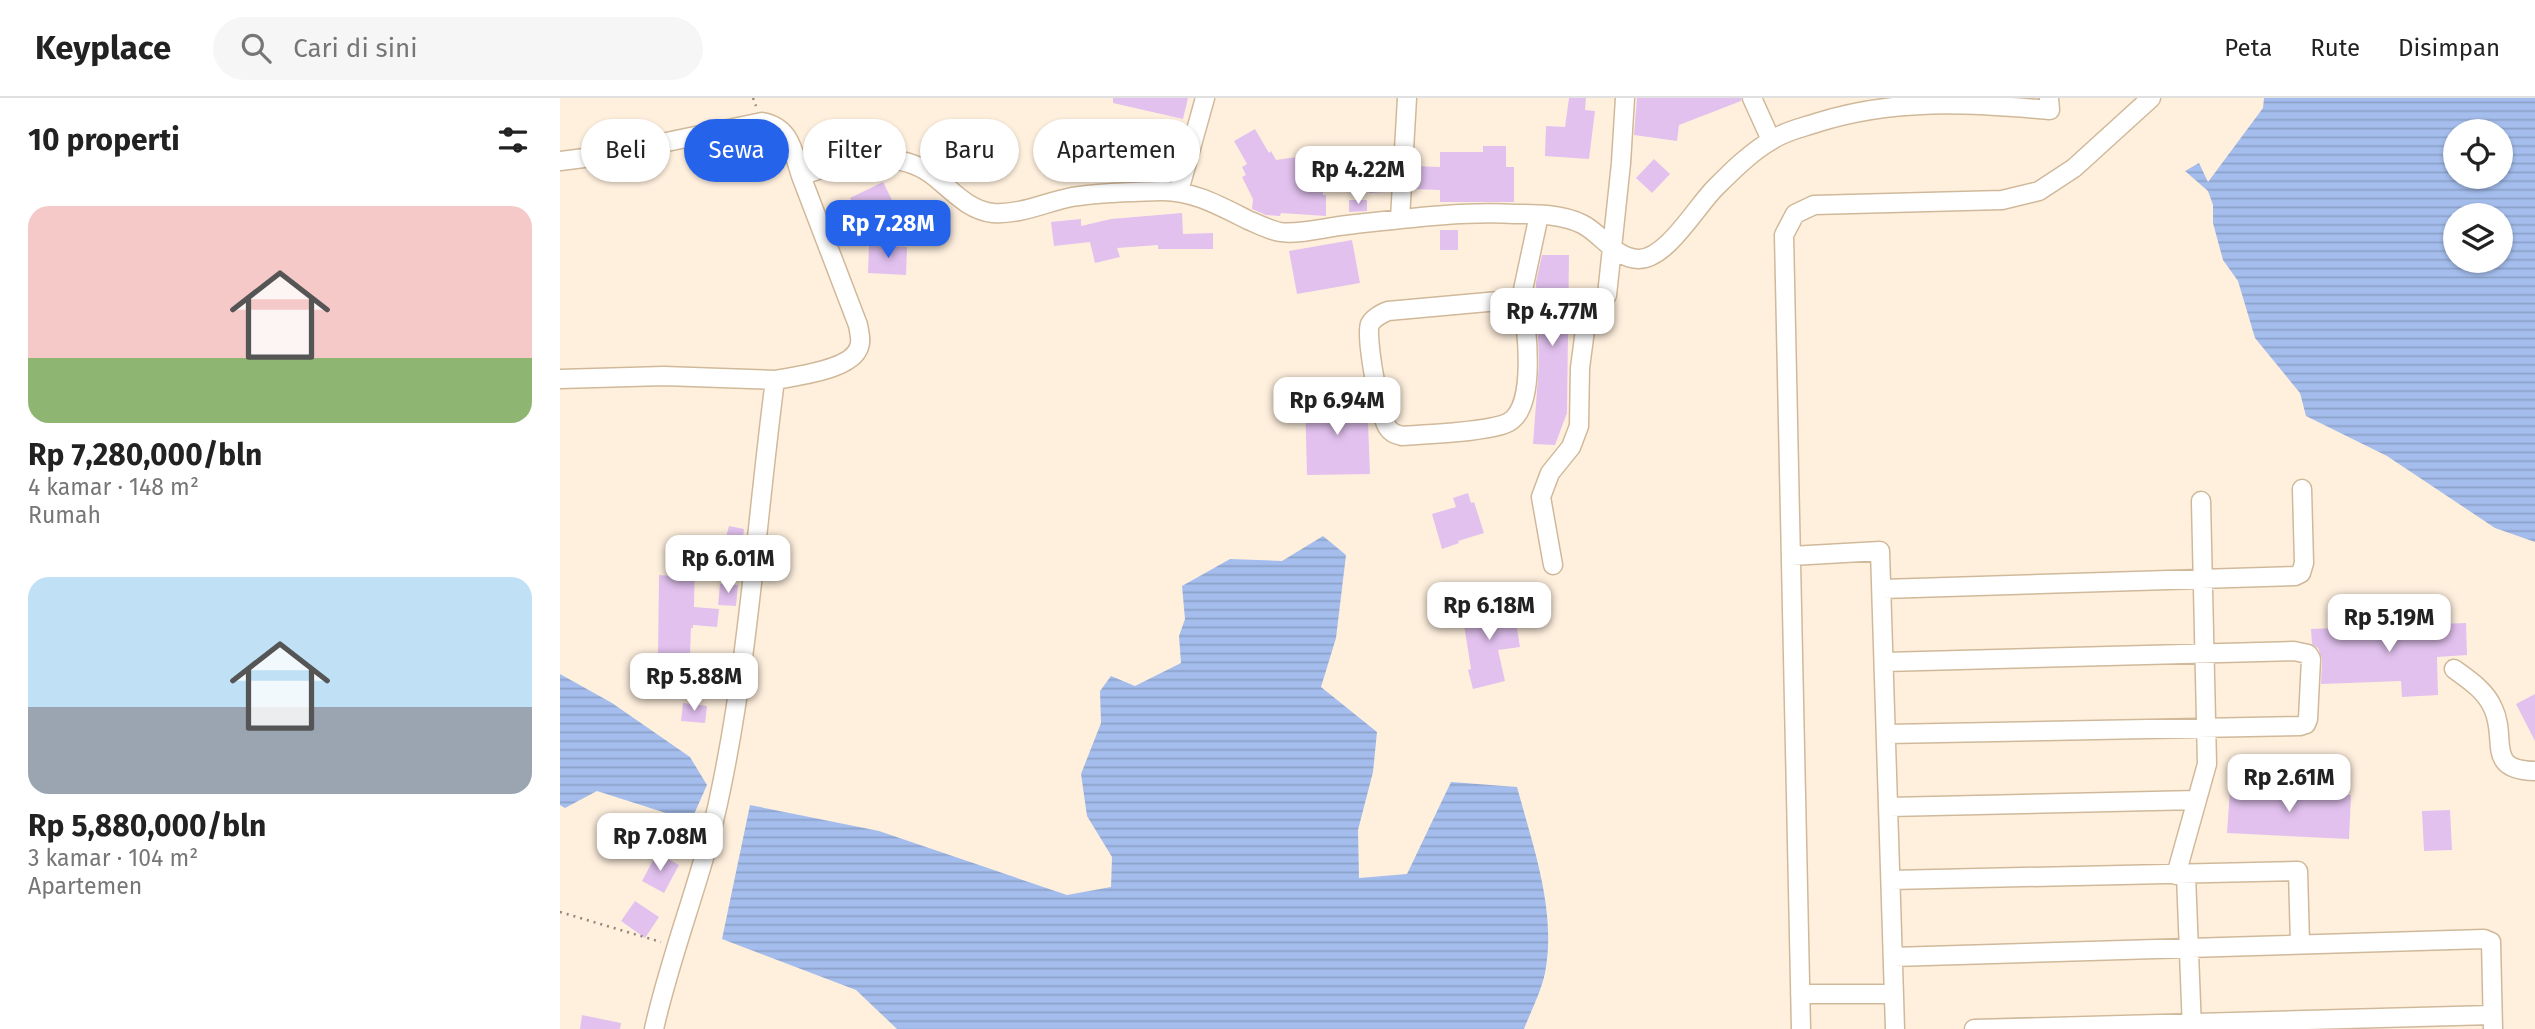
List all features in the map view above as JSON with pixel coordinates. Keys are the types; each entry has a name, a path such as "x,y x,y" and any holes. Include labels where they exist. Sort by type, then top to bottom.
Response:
{"street":[{"path":"1179,191 1205,98"},
{"path":"1401,219 1407,98"},
{"path":"1553,565 1541,497 1550,473 1570,447 1579,426 1580,368 1585,331 1607,295 1625,98"},
{"path":"1752,98 1772,140"},
{"path":"801,176 827,166 871,159 911,163 930,173 968,204 988,212 999,213 1077,196 1134,191 1179,191 1203,198 1279,232 1491,213 1560,217 1583,224 1626,256 1639,259 1657,253 1716,187 1772,140 1835,116 1883,107 1944,102 2050,110 2049,98"},
{"path":"1801,1029 1784,235 1795,214 1814,205 2002,200 2039,191 2074,168 2151,98"},
{"path":"560,162 762,122 775,124 783,131 801,176 858,325 860,340 856,354 838,365 775,380 664,376 560,379"},
{"path":"1521,299 1388,311 1375,318 1368,332 1372,362 1382,415 1393,434 1402,436 1494,427 1519,413 1527,385 1528,346 1521,299 1539,215"},
{"path":"654,1029 675,947 707,848 728,755 744,654 775,380"},
{"path":"1883,589 2295,576 2301,573 2304,564 2302,489"},
{"path":"2192,1027 2189,948 2181,875 2207,764 2201,501"},
{"path":"1791,556 1880,551 1895,1029"},
{"path":"1885,662 2294,651 2308,654 2311,659 2306,724 1887,734"},
{"path":"2454,669 2484,692 2489,700 2497,717 2502,754 2510,767 2517,771 2535,771"},
{"path":"1889,807 2197,800"},
{"path":"1891,880 2298,872 2300,944"},
{"path":"1893,957 2484,939 2491,942 2493,1022 1974,1029"},
{"path":"1801,994 1894,994"}],"path":[{"path":"560,912 675,947"}],"water":[{"path":"2264,98 2535,98 2535,542 2495,528 2387,456 2306,416 2300,393 2255,338 2238,281 2223,260 2208,191 2185,171 2199,163 2208,182 2263,108"},
{"path":"1323,536 1346,555 1336,638 1321,687 1377,732 1373,772 1358,830 1359,878 1407,874 1451,782 1517,787 1542,879 1548,926 1545,973 1524,1029 897,1029 856,990 722,939 750,805 879,831 1067,895 1111,887 1112,857 1087,816 1081,774 1101,723 1100,691 1111,676 1135,686 1181,663 1179,636 1185,619 1182,586 1230,559 1282,561"},
{"path":"560,674 612,703 690,757 707,785 691,821 597,791 565,808 560,805"}],"building":[{"path":"1113,98 1188,98 1183,119 1113,103"},
{"path":"1569,98 1586,98 1585,110 1595,111 1589,159 1545,156 1546,126 1565,127"},
{"path":"1637,98 1741,98 1741,101 1679,125 1677,141 1634,135"},
{"path":"1255,129 1276,160 1318,154 1323,195 1326,195 1326,216 1281,213 1280,216 1266,215 1252,209 1253,199 1242,177 1246,175 1242,167 1247,164 1234,141"},
{"path":"1483,146 1506,146 1506,167 1514,167 1514,202 1440,202 1440,190 1413,189 1414,166 1440,167 1440,152 1483,152"},
{"path":"1384,153 1387,192 1369,193 1367,169 1353,170 1352,157"},
{"path":"1654,159 1670,174 1652,193 1636,178"},
{"path":"883,182 898,212 865,228 850,198"},
{"path":"1349,200 1367,200 1367,211 1349,212"},
{"path":"1182,213 1183,234 1213,233 1213,249 1158,249 1158,245 1117,248 1120,257 1095,263 1090,242 1054,246 1051,222 1081,219 1081,226 1111,219"},
{"path":"1440,230 1458,230 1458,250 1440,250"},
{"path":"1352,240 1360,283 1297,294 1289,251"},
{"path":"869,245 907,247 906,275 868,273"},
{"path":"1542,255 1569,255 1567,413 1555,445 1533,444 1539,364 1536,282"},
{"path":"1367,398 1370,474 1307,475 1305,399"},
{"path":"1468,493 1471,503 1474,502 1484,533 1442,549 1432,514 1456,507 1453,498"},
{"path":"729,526 744,529 740,564 704,558 707,538 725,541"},
{"path":"674,559 695,560 694,607 719,609 717,627 693,625 690,655 658,655 659,575 673,576"},
{"path":"720,584 738,585 736,606 718,605"},
{"path":"1513,604 1520,647 1498,650 1505,681 1473,689 1468,670 1471,669 1462,612"},
{"path":"2466,623 2467,655 2437,657 2438,695 2402,697 2401,681 2321,684 2322,659 2318,648 2312,644 2311,629"},
{"path":"2535,694 2535,741 2516,704"},
{"path":"683,703 707,706 705,723 681,721"},
{"path":"2230,789 2351,795 2349,839 2227,833"},
{"path":"2450,810 2452,850 2424,851 2422,811"},
{"path":"657,853 679,865 664,893 642,881"},
{"path":"635,901 659,917 645,938 621,921"},
{"path":"582,1015 621,1023 620,1029 580,1029"}]}
